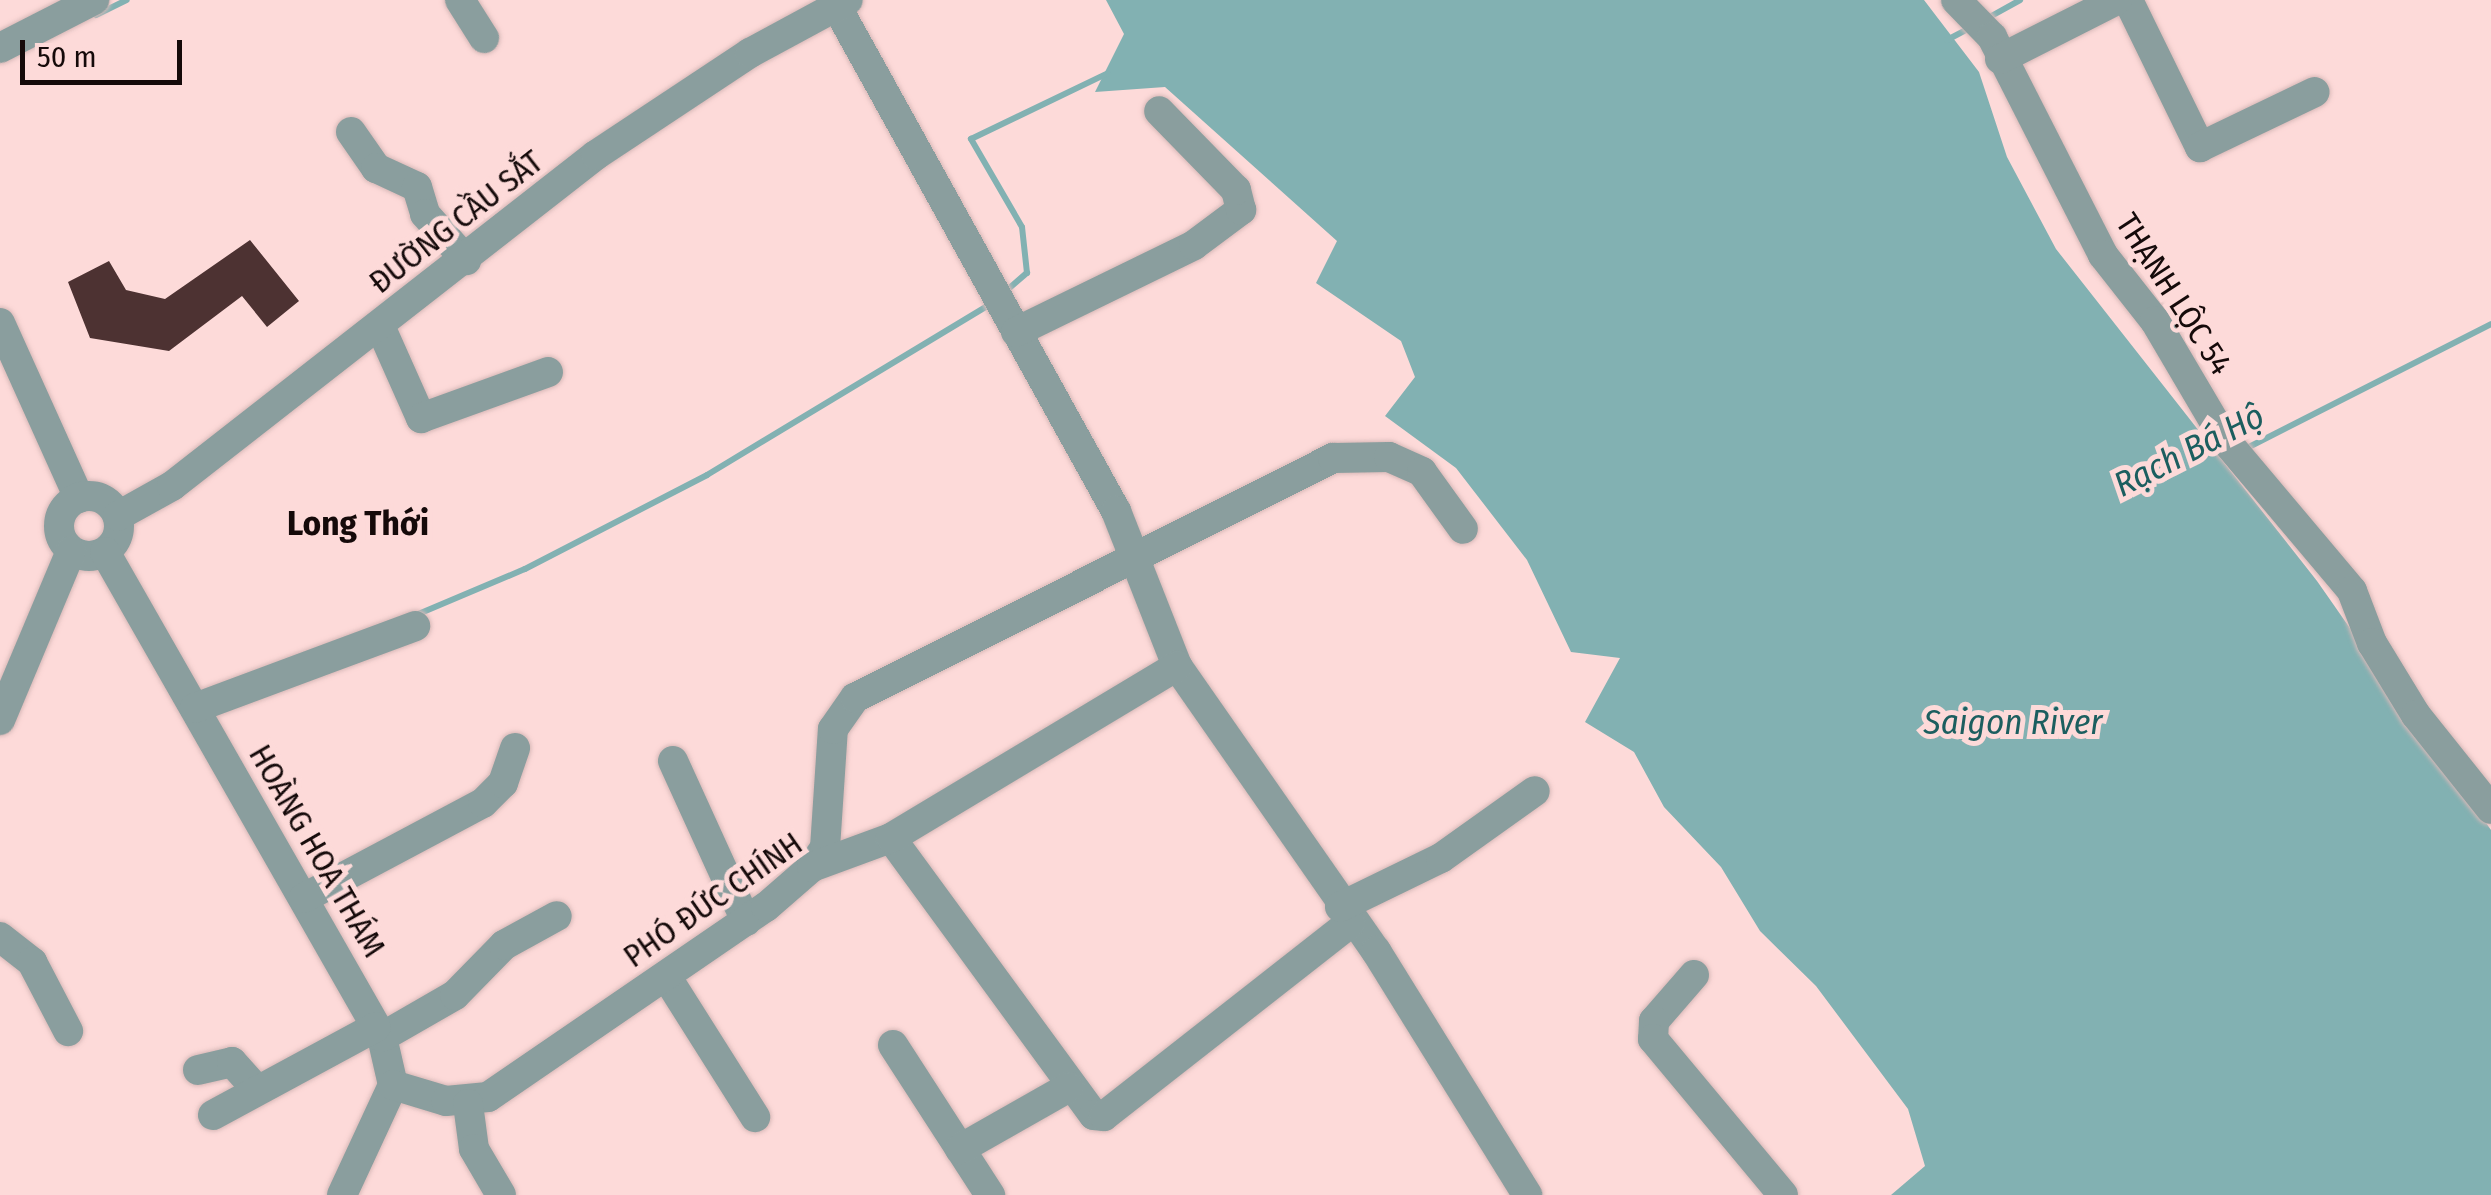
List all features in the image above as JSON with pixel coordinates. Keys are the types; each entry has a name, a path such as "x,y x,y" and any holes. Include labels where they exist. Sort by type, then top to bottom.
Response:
{"street":[{"path":"0,48 94,0"},
{"path":"460,0 484,38"},
{"path":"1980,26 2117,0"},
{"path":"2128,0 2200,146 2316,92"},
{"path":"840,2 1138,554 1178,666 1345,915 1376,951 1526,1195"},
{"name":"ĐƯỜNG CẦU SẮT","path":"118,516 172,486 596,155 750,54 840,2"},
{"name":"THẠNH LỘC 54","path":"1980,26 2103,255 2155,320 2236,454 2352,591 2372,644 2416,715 2491,809"},
{"path":"1004,311 1194,245 1242,210 1236,190 1159,111"},
{"path":"351,132 376,168 417,187 425,214 466,260"},
{"path":"0,322 78,498"},
{"path":"380,326 422,418 548,372"},
{"path":"812,866 825,848 833,729 855,698 1333,458 1389,457 1422,472 1463,528"},
{"path":"72,551 106,552 118,536 118,516 106,501 78,498"},
{"path":"0,720 72,551 60,518 78,498"},
{"name":"HOÀNG HOA THÁM","path":"106,552 379,1032 393,1085"},
{"path":"195,708 415,626"},
{"name":"PHÓ ĐỨC CHÍNH","path":"468,1104 666,976 746,920 812,866 891,838 1178,666"},
{"path":"304,898 483,803 503,782 515,748"},
{"path":"673,761 746,920"},
{"path":"891,838 1069,1087 1104,1116 1345,915 1441,858 1535,790"},
{"path":"213,1115 256,1089 455,995 504,945 557,916"},
{"path":"0,937 32,962 68,1032"},
{"path":"1694,974 1654,1021 1654,1040 1783,1195"},
{"path":"666,976 755,1117"},
{"path":"894,1045 990,1195"},
{"path":"198,1070 232,1062 256,1089"},
{"path":"342,1195 393,1085 468,1104 474,1148 502,1195"},
{"path":"960,1149 1069,1087"}],"water":[{"name":"Saigon River","path":"1106,0 1924,0 1979,72 2007,157 2056,249 2317,581 2491,830 2491,1195 1891,1195 1925,1166 1908,1109 1816,986 1760,931 1721,867 1664,807 1634,752 1585,722 1620,658 1571,652 1527,560 1456,468 1385,416 1415,377 1401,341 1316,283 1337,241 1165,87 1095,92 1124,34"}],"building":[{"path":"250,240 299,301 267,327 242,296 169,351 90,338 68,282 109,261 126,290 165,299"}],"waterway":[{"path":"96,15 127,0"},
{"path":"1986,19 2020,0"},
{"path":"1947,40 1971,27"},
{"path":"1006,291 1027,273 1022,227 971,139 1108,73"},
{"path":"416,615 525,569 707,475 989,305"},
{"name":"Rạch Bá Hộ","path":"2243,450 2491,324"}],"district":[{"name":"Long Thới","path":"358,523"}]}
